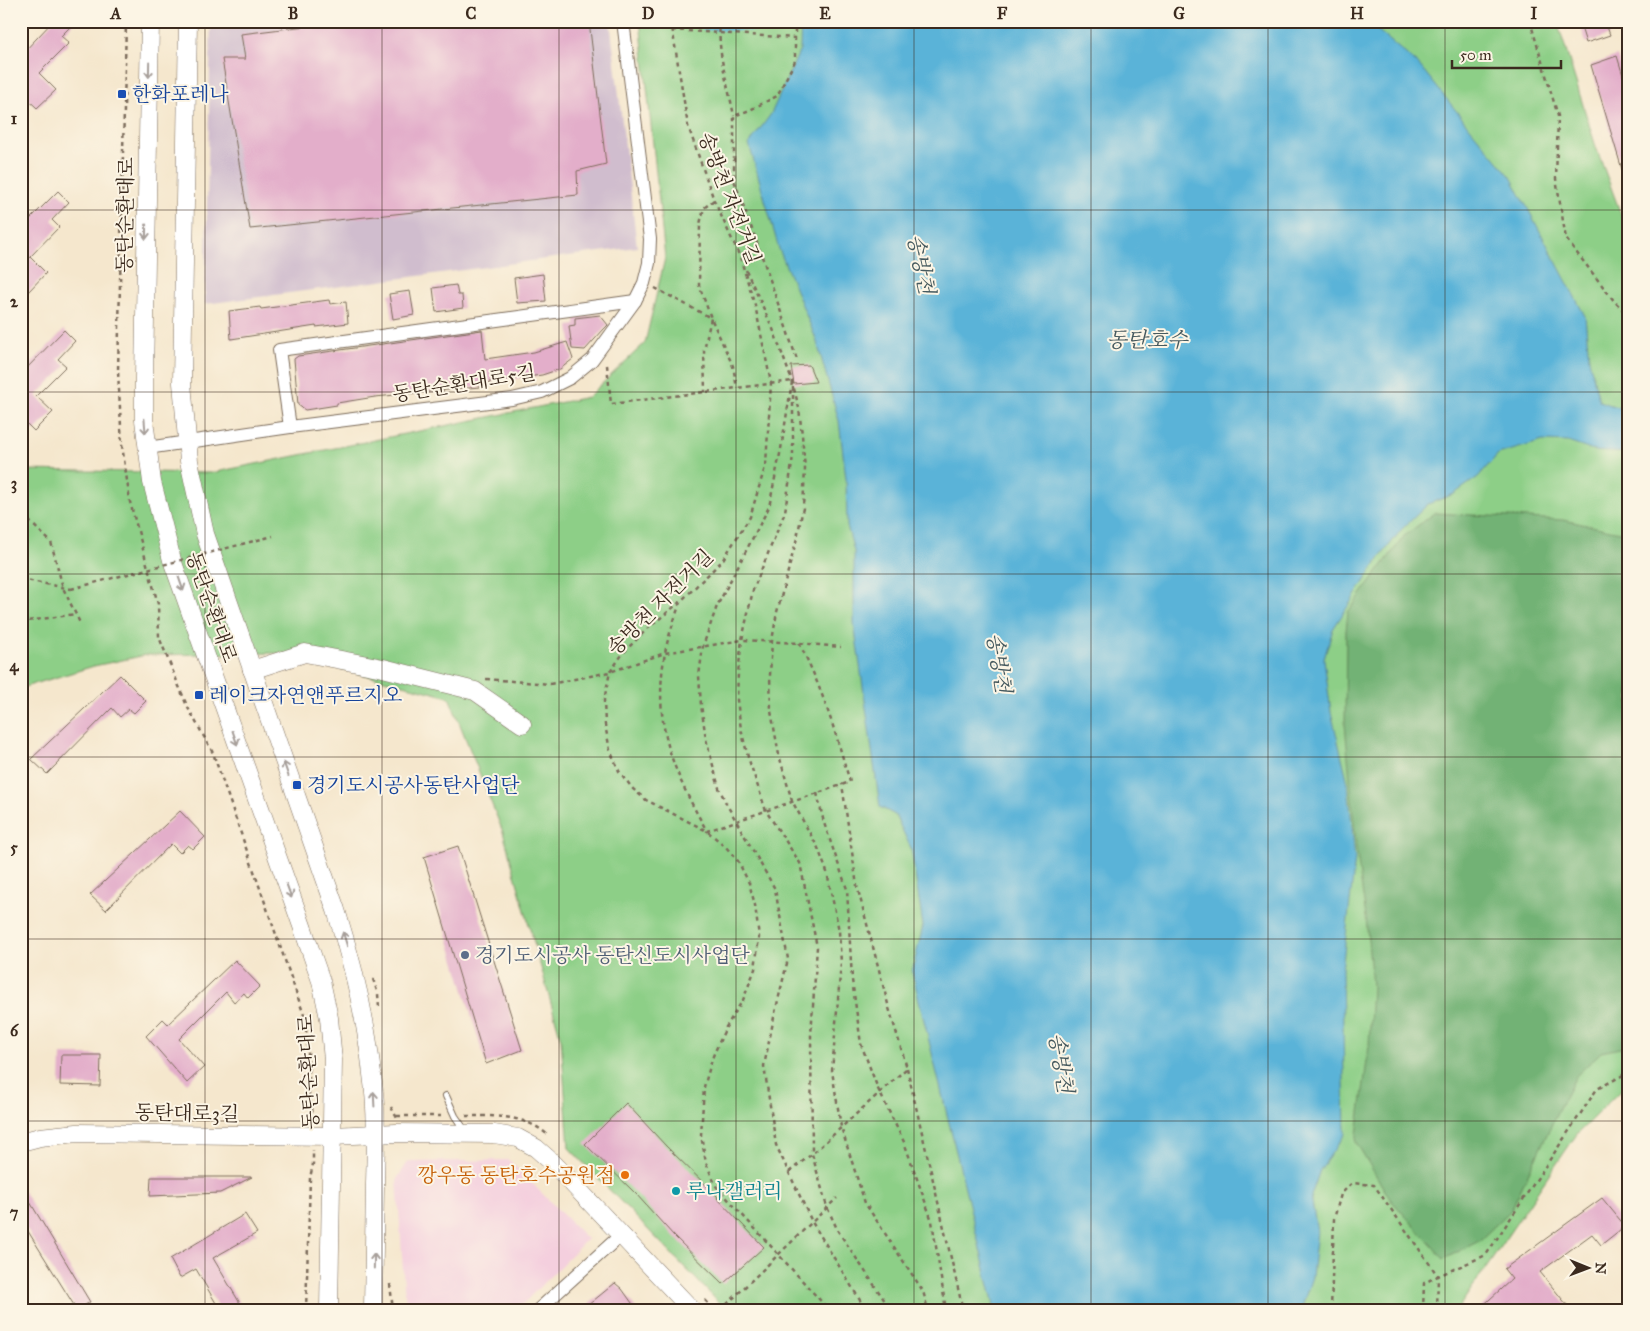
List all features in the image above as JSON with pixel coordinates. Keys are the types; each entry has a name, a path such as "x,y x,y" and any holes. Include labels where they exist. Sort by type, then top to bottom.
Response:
{"main road":[{"name":"동탄순환대로","path":"150,21 144,378 144,420 147,448 152,482 172,560 321,981 329,1018 333,1060 329,1310"},
{"name":"동탄순환대로","path":"188,21 182,383 189,461 205,534 336,910 350,953 366,1026 373,1076 376,1134 373,1310"},
{"path":"252,670 305,653 383,668 476,691 522,724"},
{"name":"동탄대로3길","path":"21,1142 40,1137 77,1134 332,1136 396,1133 466,1133 494,1134 518,1138 536,1148 553,1163 692,1310"}],"street":[{"name":"동탄순환대로5길","path":"147,448 290,427 512,399 542,392 570,378 592,360 636,301 644,283 649,263 650,239 623,21"},
{"path":"290,427 279,350 636,301"},
{"path":"538,1310 622,1234"}],"lane":[{"path":"446,1096 455,1116 466,1133"}],"path":[{"name":"송방천 자전거길","path":"671,21 688,126 714,200 740,257 755,305 771,383 766,464 750,517 722,561 680,602 647,629 624,652 610,672 604,700 605,725 610,750 619,772 633,789 646,800 707,832 725,846 738,861 749,883 755,906 759,937 755,969 743,1000 726,1027 713,1056 706,1080 701,1112 701,1135 706,1162 716,1186 828,1310"},
{"path":"720,21 721,57 734,116 734,180 797,360"},
{"path":"734,116 777,96 795,62 795,21"},
{"path":"1530,21 1558,116 1556,179 1566,239 1615,302 1629,316"},
{"path":"672,30 795,38"},
{"path":"714,200 704,208 700,224 699,285 732,366 737,388"},
{"path":"740,257 772,329 792,381 799,408 805,469 803,508 777,612 772,641 770,675 771,711 779,755 792,801 818,848 834,898 841,963 832,1071 841,1127 865,1203 923,1291 928,1310"},
{"path":"644,283 711,318"},
{"path":"705,392 704,350 711,318"},
{"path":"608,365 611,404 792,381"},
{"path":"792,381 793,456 785,512 753,590 742,640 737,700 741,729 748,757 766,811 800,863 817,947 811,1035 812,1154 827,1207 838,1231 891,1310"},
{"path":"792,381 769,507 717,606 703,646 699,676 701,705 706,739 719,788 775,889 788,959 764,1066 776,1146 812,1222 866,1310"},
{"path":"21,518 28,520 51,542 63,588 81,625"},
{"path":"21,579 72,589 273,536"},
{"path":"223,549 226,558"},
{"path":"680,602 665,653 661,694 662,724 672,762 688,798 707,832 850,782 834,726 812,668 799,643"},
{"path":"21,622 76,614"},
{"path":"479,679 550,684 610,672 665,653 742,640 841,647"},
{"path":"842,784 858,886 889,1008 907,1068 963,1310"},
{"path":"817,793 824,823 847,889 852,980 861,1044 880,1092 904,1142 932,1221 943,1301 946,1310"},
{"path":"372,975 378,994 380,1014"},
{"path":"789,1173 907,1068"},
{"path":"1423,1310 1424,1283 1486,1254 1597,1089 1629,1072"},
{"path":"306,1310 310,1178 313,1164"},
{"path":"1331,1310 1334,1219 1341,1194 1352,1183 1374,1185 1438,1276 1437,1310"},
{"path":"722,1310 837,1198"}],"shaded area":[{"path":"211,21 610,21 637,247 205,304"},
{"path":"509,1160 587,1239 517,1310 407,1310 397,1179 408,1162"}],"green space":[{"path":"640,21 1557,21 1596,147 1629,236 1629,1082 1577,1134 1457,1310 726,1310 569,1148 561,1039 503,832 449,697 282,653 146,655 94,666 21,688 21,470 211,473 588,397 645,343 665,258"},
{"path":"1435,513 1563,520 1629,534 1629,1046 1601,1052 1576,1076 1511,1210 1479,1241 1444,1259 1390,1199 1356,1142 1369,1046 1372,986 1366,917 1356,848 1345,724 1348,612 1405,535"}],"water":[{"name":"동탄호수","path":"801,21 1365,21 1419,65 1511,177 1585,316 1589,359 1599,401 1629,411 1629,453 1594,451 1568,442 1543,441 1498,454 1478,477 1454,494 1428,504 1401,530 1379,559 1333,629 1324,659 1331,712 1348,783 1355,859 1342,970 1345,1134 1320,1170 1311,1196 1317,1231 1312,1277 1301,1310 995,1310 912,972 923,926 911,848 895,815 880,807 854,623 854,551 847,526 846,479 839,421 816,339 779,249 749,144 771,114 800,50"}],"building":[{"path":"53,21 76,21 61,36 69,43 39,73 56,90 37,108 21,93 21,55"},
{"path":"347,21 589,21 606,164 577,171 578,195 250,229 222,59 245,59 241,34"},
{"path":"1579,21 1605,21 1610,35 1586,43"},
{"path":"1617,56 1629,95 1629,183 1626,183 1591,65"},
{"path":"58,191 69,202 52,220 59,227 30,257 46,273 28,292 21,285 21,228"},
{"path":"543,274 546,301 517,303 514,278"},
{"path":"456,285 458,295 462,295 463,308 436,312 433,288"},
{"path":"410,291 414,315 393,319 389,294"},
{"path":"329,300 330,304 346,302 348,323 231,339 229,311 260,307 261,309"},
{"path":"600,315 608,325 585,350 572,349 569,326 575,325 575,318"},
{"path":"64,330 75,341 58,359 66,366 36,396 53,412 34,431 21,418 21,374"},
{"path":"482,330 485,359 534,352 567,342 573,359 560,369 542,375 489,382 490,386 375,397 305,410 298,405 294,359 298,356"},
{"path":"809,365 816,382 794,384 791,366"},
{"path":"120,675 146,701 134,713 129,709 120,717 112,708 47,774 31,759"},
{"path":"180,811 205,837 193,849 188,845 180,853 171,844 106,910 90,895"},
{"path":"458,846 522,1050 486,1064 424,857"},
{"path":"235,960 260,986 248,998 244,993 234,1002 226,992 179,1039 204,1067 187,1083 146,1036 163,1019 168,1024"},
{"path":"61,1055 101,1055 100,1086 60,1085"},
{"name":"루나갤러리","path":"626,1103 764,1247 723,1284 585,1144"},
{"path":"151,1177 252,1177 220,1193 150,1196"},
{"path":"21,1187 90,1302 77,1310 21,1220"},
{"path":"1602,1198 1625,1226 1601,1245 1592,1234 1540,1272 1567,1305 1559,1310 1478,1310 1512,1279 1504,1269"},
{"path":"245,1214 257,1233 213,1258 244,1310 220,1310 196,1269 180,1278 170,1259"},
{"path":"615,1283 622,1289 637,1310 582,1310"}],"waterway":[{"path":"704,28 800,30"}],"place":[{"name":"한화포레나","path":"122,94"},
{"name":"레이크자연앤푸르지오","path":"199,695"},
{"name":"경기도시공사동탄사업단","path":"297,785"},
{"name":"경기도시공사 동탄신도시사업단","path":"465,955"},
{"name":"깡우동 동탄호수공원점","path":"625,1175"},
{"name":"루나갤러리","path":"676,1191"}],"water label":[{"name":"송방천","path":"921,264"},
{"name":"송방천","path":"999,663"},
{"name":"송방천","path":"1061,1063"}]}
